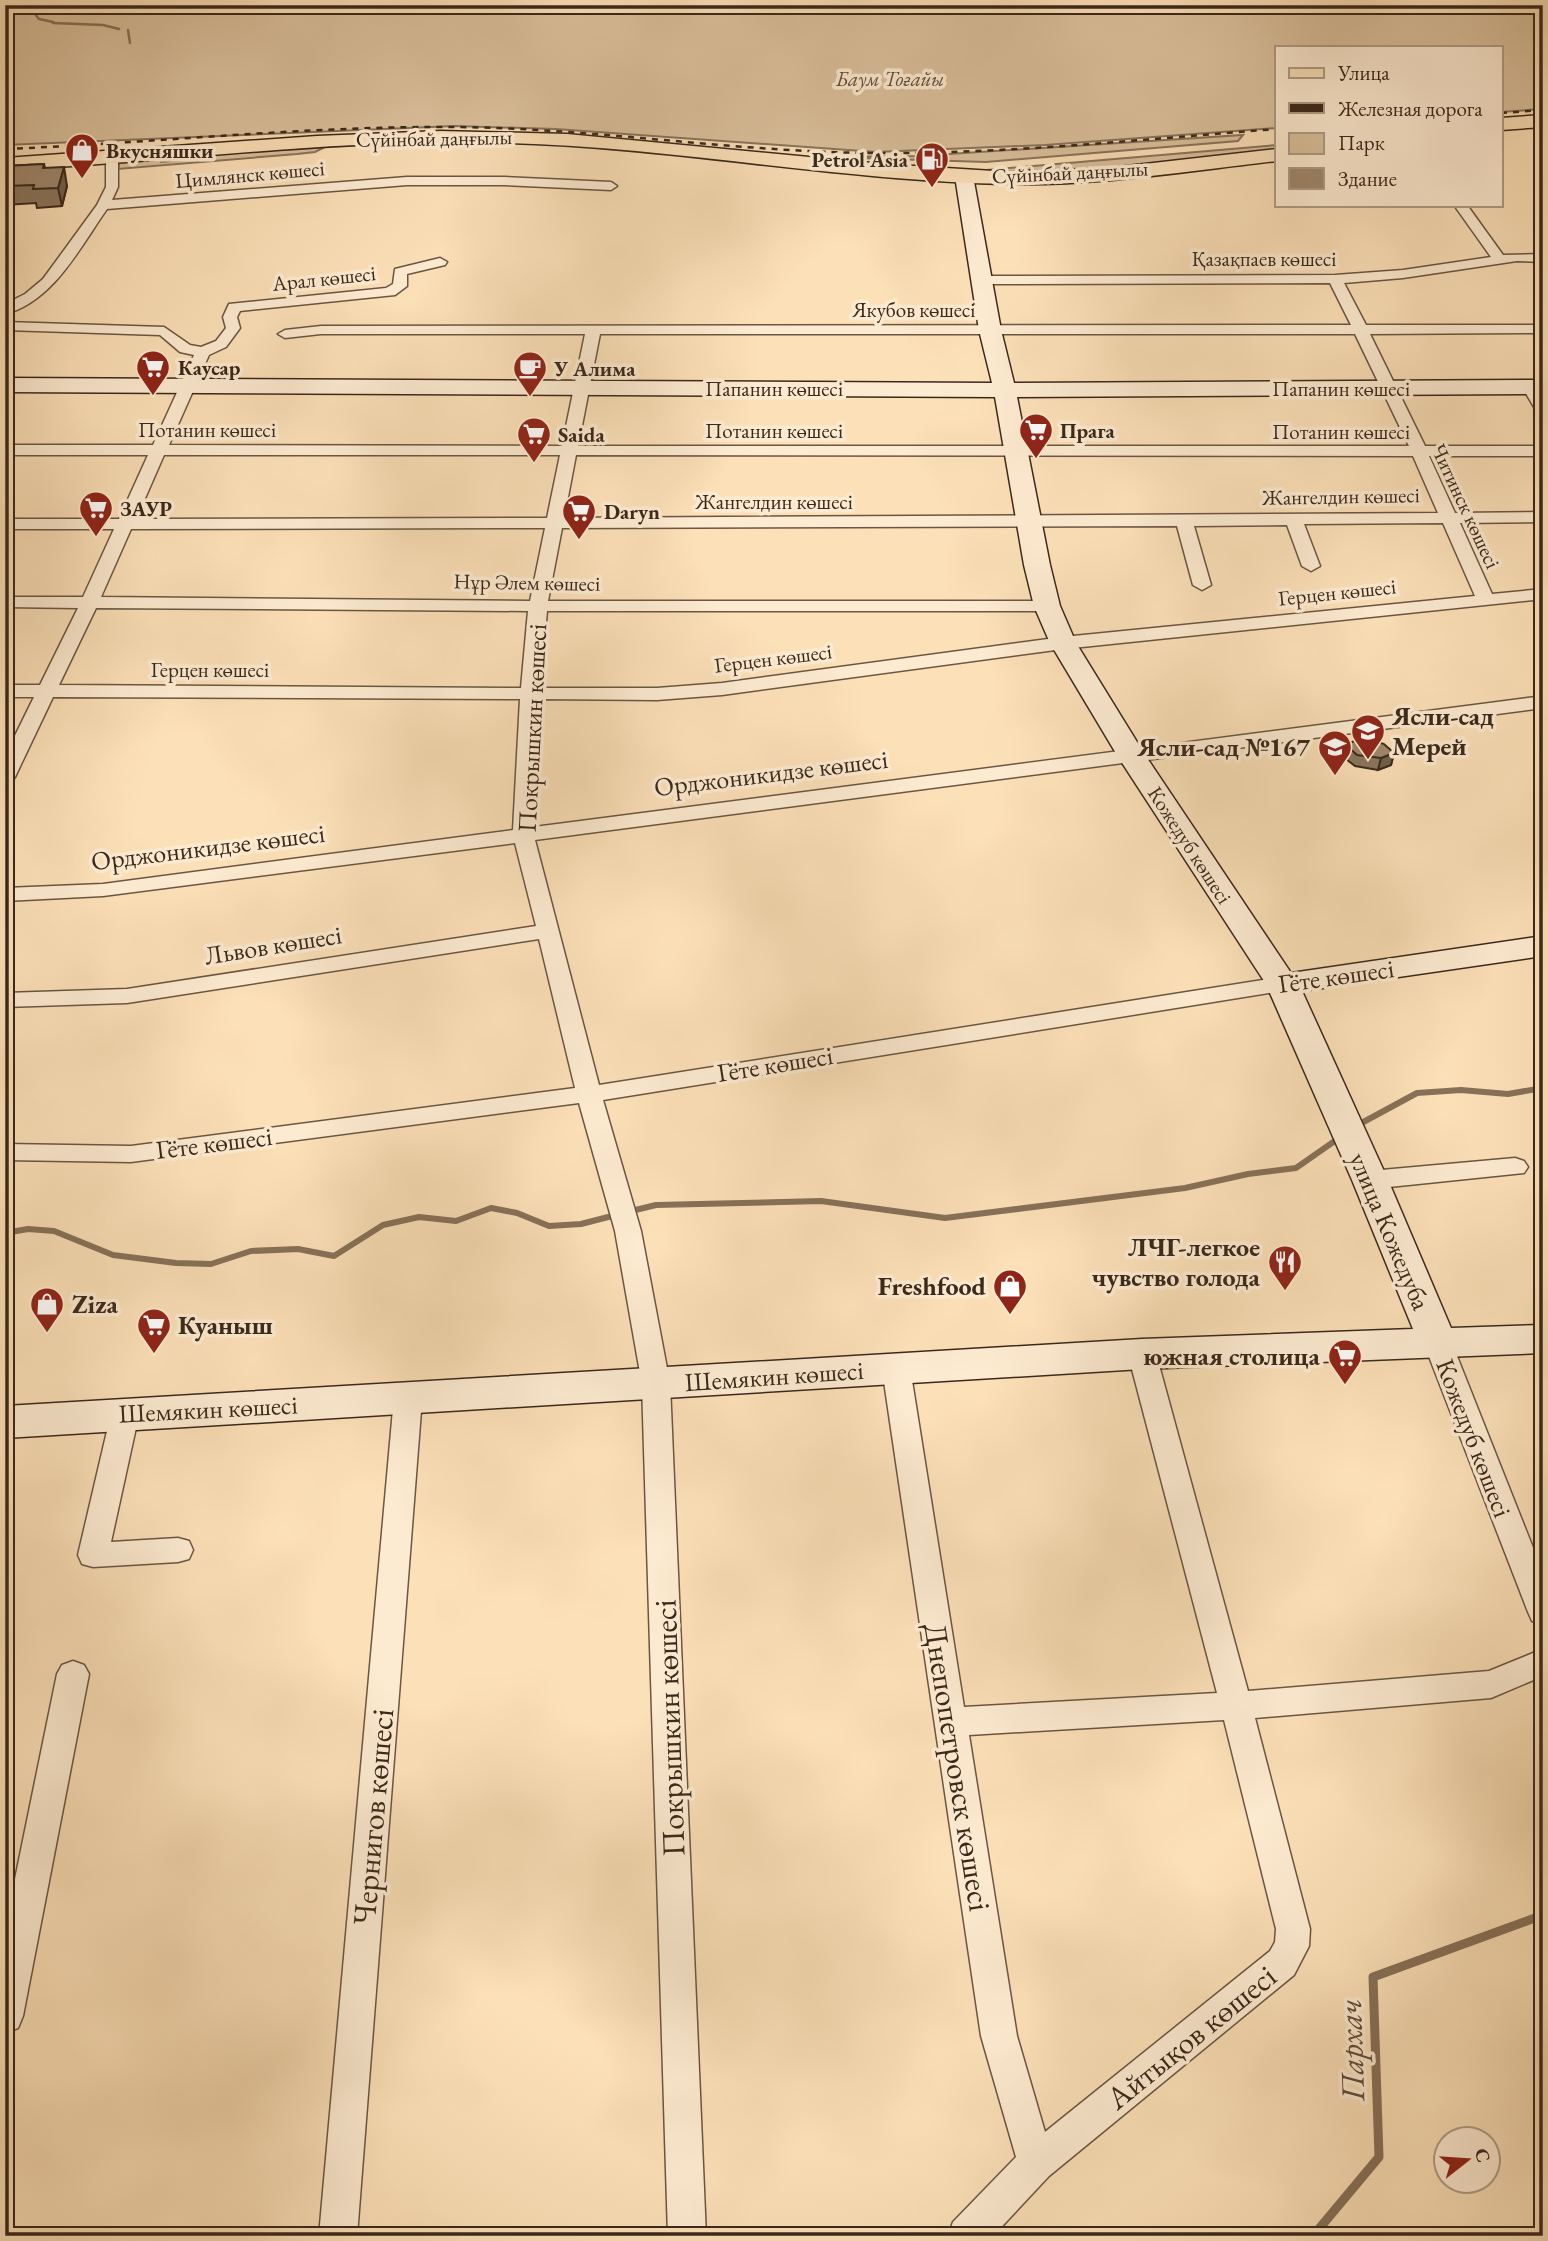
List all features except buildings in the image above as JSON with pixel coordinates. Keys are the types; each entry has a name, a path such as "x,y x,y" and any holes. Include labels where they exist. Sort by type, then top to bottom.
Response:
{"main road":[{"path":"1502,124 1543,121"},
{"path":"1502,133 1543,130"},
{"name":"Сүйінбай даңғылы","path":"5,164 321,141 489,136 1011,178 1095,174 1275,155"},
{"name":"Сүйінбай даңғылы","path":"863,167 1008,164 1275,141"},
{"path":"964,176 983,280"},
{"name":"Кожедуб көшесі","path":"983,280 990,330 1005,390 1047,606 1063,643 1131,755 1282,984 1348,1132"},
{"name":"Папанин көшесі","path":"5,385 1005,390 1536,387"},
{"name":"Гёте көшесі","path":"1282,984 1543,946"},
{"name":"улица Кожедуба","path":"1348,1132 1437,1341"},
{"name":"Шемякин көшесі","path":"5,1422 1142,1354 1543,1339"}],"street":[{"path":"5,310 30,297 48,282 103,205 113,187 112,158"},
{"name":"Цимлянск көшесі","path":"103,205 407,181 504,181 611,186"},
{"path":"1461,206 1500,260"},
{"name":"Қазақпаев көшесі","path":"983,280 1335,279 1403,274 1500,260 1543,258"},
{"name":"Арал көшесі","path":"204,352 221,344 233,328 230,317 234,307 390,292 400,286 400,272 440,262"},
{"name":"Читинск көшесі","path":"1335,279 1390,387 1486,600"},
{"path":"5,326 164,331 185,349 204,352 90,601 5,777"},
{"name":"Якубов көшесі","path":"285,334 321,330 1543,329"},
{"name":"Покрышкин көшесі","path":"593,330 538,606 530,692 523,833 589,1094 623,1213 656,1384 687,2236"},
{"path":"1536,387 1543,410"},
{"name":"Потанин көшесі","path":"5,450 1543,451"},
{"name":"Жангелдин көшесі","path":"5,524 1029,522 1543,517"},
{"path":"1293,519 1311,566"},
{"path":"1184,521 1202,585"},
{"name":"Герцен көшесі","path":"5,691 657,694 722,689 1063,643 1543,594"},
{"name":"Нұр Әлем көшесі","path":"5,602 1047,606"},
{"name":"Орджоникидзе көшесі","path":"5,895 103,890 523,833 1543,702"},
{"name":"Львов көшесі","path":"5,1000 127,996 549,931"},
{"name":"Гёте көшесі","path":"5,1152 131,1154 589,1094 1282,984"},
{"path":"1370,1180 1515,1167"},
{"name":"Кожедуб көшесі","path":"1437,1341 1543,1612"},
{"name":"Айтықов көшесі","path":"967,2236 1036,2163 1282,1963 1292,1946 1293,1929 1237,1706 1142,1354"},
{"name":"Днепопетровск көшесі","path":"897,1368 999,2036 1036,2163"},
{"name":"Чернигов көшесі","path":"338,2236 408,1398"},
{"path":"125,1414 93,1555 178,1550"},
{"path":"952,1722 1237,1706 1492,1684 1543,1662"},
{"path":"5,2016 73,1674"}],"green space":[{"name":"Баум Тоғайы","path":"5,5 1543,5 1543,109 1502,112 1502,46 1275,46 1275,128 1045,145 876,152 556,129 455,126 5,145"},
{"path":"1243,135 1238,141 986,162 825,157 918,156"},
{"path":"1275,145 1275,152 1126,169 1051,173 975,171"},
{"path":"327,146 315,152 297,154 118,169 119,163 159,158 161,162 207,158 213,154"}],"waterway":[{"path":"28,5 39,19 53,22"},
{"path":"53,23 103,25 119,29"},
{"path":"128,30 130,43"},
{"path":"1356,1126 1417,1093 1461,1090 1508,1094 1543,1088"},
{"path":"627,1212 656,1205 821,1201 945,1218 1185,1188 1248,1174 1296,1168 1339,1138"},
{"path":"5,1233 28,1229 54,1231 113,1255 176,1263 211,1264 251,1251 298,1249 334,1256 383,1225 419,1217 456,1221 491,1208 517,1213 549,1226 581,1224 616,1215"},
{"name":"Пархач","path":"1313,2236 1379,2157 1373,1977 1543,1915"}],"railway":[{"path":"1502,113 1543,110"},
{"path":"5,149 341,129 453,127 558,131 821,152 925,153 1076,145 1275,129"}],"place":[{"name":"Вкусняшки","path":"82,180"},
{"name":"Petrol Asia","path":"932,189"},
{"name":"Каусар","path":"153,397"},
{"name":"У Алима","path":"530,398"},
{"name":"Прага","path":"1036,460"},
{"name":"Saida","path":"534,464"},
{"name":"ЗАУР","path":"96,538"},
{"name":"Daryn","path":"579,541"},
{"name":"Ясли-сад Мерей","path":"1368,761"},
{"name":"Ясли-сад №167","path":"1335,777"},
{"name":"ЛЧГ-легкое чувство голода","path":"1285,1292"},
{"name":"Freshfood","path":"1010,1316"},
{"name":"Ziza","path":"47,1334"},
{"name":"Куаныш","path":"154,1355"},
{"name":"южная столица","path":"1345,1386"}]}
